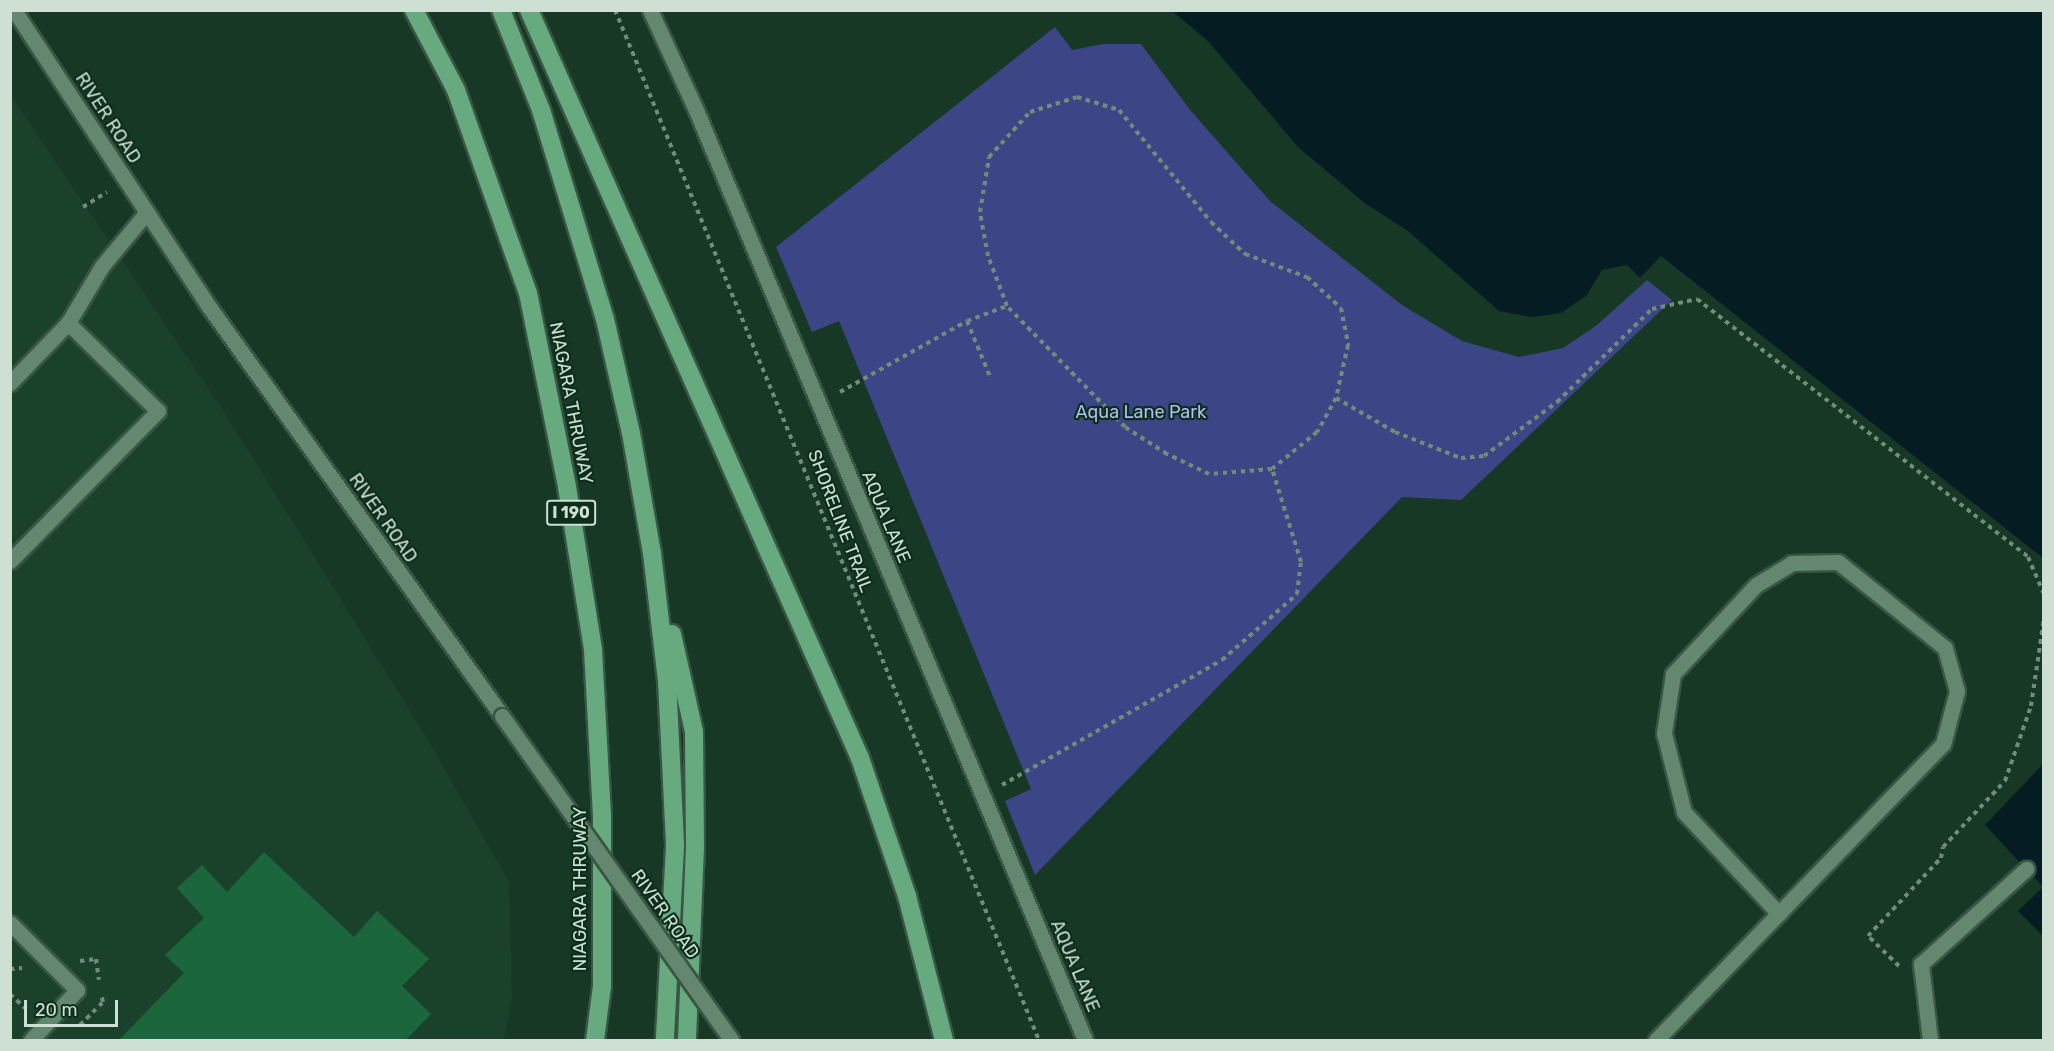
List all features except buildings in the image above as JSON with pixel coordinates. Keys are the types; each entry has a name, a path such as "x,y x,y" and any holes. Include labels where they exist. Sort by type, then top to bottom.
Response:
{"highway":[{"name":"NIAGARA THRUWAY","path":"414,10 456,90 528,293 567,487 592,650 602,814 602,986 595,1041"},
{"path":"501,10 541,110 605,318 646,523 694,732 695,848 687,1041"},
{"path":"529,10 860,758 907,896 944,1041"},
{"path":"646,523 667,680 675,846 665,1041"}],"main road":[{"name":"RIVER ROAD","path":"15,10 210,308 731,1041"},
{"name":"AQUA LANE","path":"650,10 696,110 1085,1041"},
{"path":"10,383 68,323 102,266 147,212"},
{"path":"10,561 158,411 68,323"},
{"path":"1656,1041 1779,914 1943,744 1957,692 1946,648 1838,562 1792,562 1756,585 1673,674 1665,733 1684,812 1779,914"},
{"path":"1925,1037 1921,964 2026,869"},
{"path":"10,923 77,990 31,1041"}],"path":[{"name":"SHORELINE TRAIL","path":"615,10 1039,1041"},
{"path":"1077,97 1119,110 1211,222 1245,254 1307,278 1341,308 1348,345 1336,398 1317,432 1272,469 1209,474 1167,454 1125,427 1006,306 988,256 980,212 989,158 1030,112 1077,97"},
{"path":"83,207 89,204"},
{"path":"1336,398 1395,432 1461,458 1484,456 1557,402 1652,309 1697,299 2028,557 2043,594"},
{"path":"817,403 864,381 967,321 1006,306"},
{"path":"967,321 990,379"},
{"path":"982,794 1025,775 1222,660 1297,594 1301,562 1272,469"},
{"path":"1923,989 1868,936 1941,858 1943,847 2005,781 2031,706 2043,618"}],"shaded area":[{"path":"1172,11 2043,11 2043,558 1661,256 1640,278 1627,265 1602,270 1587,295 1561,313 1532,317 1499,311 1408,231 1366,204 1299,148 1208,41"},
{"path":"10,94 225,413 425,735 509,882 512,998 504,1040 11,1040"},
{"path":"2043,764 2043,887 1985,825"},
{"path":"2043,887 2043,936 2018,911"}],"green space":[{"name":"Aqua Lane Park","path":"1055,27 1072,50 1103,44 1141,44 1191,111 1270,201 1402,305 1462,341 1519,357 1563,348 1597,325 1647,280 1672,300 1461,500 1402,497 1035,875 1005,801 1031,789 839,321 812,332 776,247"}]}
